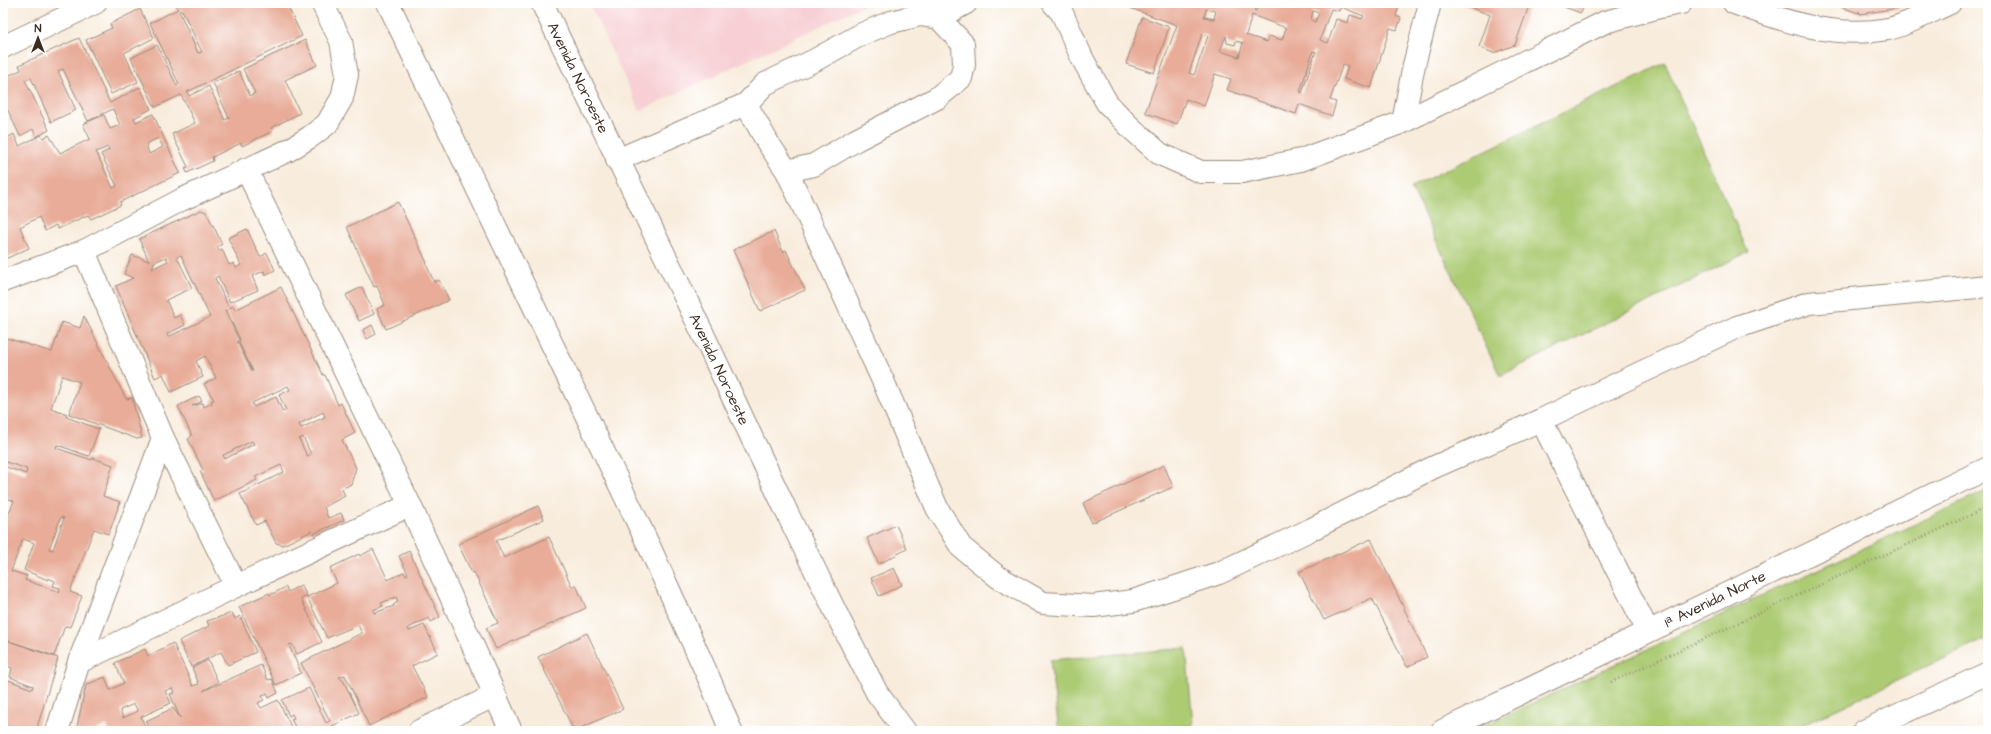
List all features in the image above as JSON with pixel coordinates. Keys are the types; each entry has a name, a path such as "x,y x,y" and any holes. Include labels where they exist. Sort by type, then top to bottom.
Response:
{"street":[{"path":"3,281 84,250 246,169 288,150 310,137 327,124 342,98 347,75 341,41 322,3"},
{"path":"388,3 643,533 708,676 730,731"},
{"name":"Avenida Noroeste","path":"542,3 617,160 703,334 791,521 847,634 877,693 905,731"},
{"path":"617,160 746,104 765,84 815,60 862,34 892,22 920,15 939,18 966,3"},
{"path":"1403,122 1414,66 1430,3"},
{"path":"1064,6 1082,58 1107,103 1132,128 1160,154 1201,172 1242,172 1301,160 1403,122 1605,22 1660,7 1681,3"},
{"path":"1734,3 1776,18 1835,32 1889,29 1950,3"},
{"path":"3,47 91,4"},
{"path":"787,171 814,165 856,140 896,121 937,98 961,78 964,65 962,44 939,18"},
{"path":"746,104 768,143 787,171 884,383 937,508 961,547 998,577 1043,603 1093,606 1133,601 1219,573 1432,468 1541,420 1737,327 1809,303 1988,286"},
{"path":"246,169 410,506 494,696 512,731"},
{"path":"84,250 163,438 236,586"},
{"path":"1541,420 1648,631"},
{"path":"57,731 79,662 163,438"},
{"name":"1ᵃ Avenida Norte","path":"1442,731 1988,468"},
{"path":"79,662 236,586 410,506"},
{"path":"1864,731 1988,673"},
{"path":"419,731 494,696"}],"path":[{"path":"1604,685 1988,507"}],"shaded area":[{"path":"589,3 869,3 640,111"}],"green space":[{"path":"1665,63 1748,252 1500,376 1411,187"},
{"path":"1988,490 1988,638 1790,731 1473,731"},
{"path":"1186,648 1193,725 1131,731 1059,731 1050,660"}],"building":[{"path":"175,3 286,3 302,36 187,92 189,96 209,86 225,120 229,118 213,83 239,71 250,96 255,93 243,69 305,40 317,65 285,80 300,113 271,128 273,131 242,146 241,143 212,157 213,161 187,173 185,168 188,167 172,134 195,123 181,95 155,107 131,58 157,45 177,86 179,84 150,23 178,9","holes":["182,10 202,52 198,53 179,11"]},
{"path":"1132,3 1219,3 1222,5 1223,3 1257,3 1254,11 1256,11 1259,3 1292,3 1291,6 1297,7 1298,3 1400,3 1396,16 1401,18 1397,30 1390,28 1371,88 1344,79 1348,66 1343,64 1330,100 1336,102 1332,116 1299,104 1296,114 1227,90 1231,79 1215,74 1204,106 1186,99 1177,124 1146,113 1146,110 1177,25 1130,8","holes":["1341,7 1364,16 1362,19 1350,15 1348,23 1336,19 1328,43 1320,40 1331,9 1339,11","1206,9 1216,11 1214,19 1204,17","1313,11 1319,13 1315,22 1311,20","1252,15 1286,28 1282,40 1269,36 1267,42 1246,35","1202,34 1208,36 1194,75 1189,73","1226,36 1227,43 1235,45 1236,41 1243,43 1239,57 1220,51","1313,51 1316,52 1302,93 1300,92"]},
{"path":"1459,3 1530,3 1515,45 1493,53 1479,47 1490,15"},
{"path":"1565,3 1585,3 1581,13 1564,7"},
{"path":"1831,3 1906,3 1898,8 1860,14 1859,11 1858,13"},
{"path":"140,9 154,38 124,53 138,82 111,94 86,40 112,28 110,24"},
{"path":"1142,17 1169,27 1154,73 1126,64"},
{"path":"79,38 110,103 140,87 151,109 134,118 136,122 153,114 180,173 120,202 121,205 91,219 88,215 58,229 56,225 45,231 39,217 20,227 29,248 3,260 3,200 6,198 3,195 3,140 14,134 19,146 41,135 43,138 49,135 60,153 90,139 83,124 104,115 110,129 120,125 113,109 88,121 63,69 58,71 76,110 51,122 31,78 25,80 49,130 36,137 33,129 20,136 3,100 3,78 21,70 19,65","holes":["158,138 163,147 149,154 146,144","108,147 109,150 101,154 117,186 113,188 96,152"]},
{"path":"398,202 427,263 426,264 434,282 439,280 449,300 386,329 377,309 385,305 377,286 374,287 347,227"},
{"path":"201,210 206,212 213,225 222,244 217,247 219,251 222,249 229,265 234,263 236,268 241,265 228,238 247,229 260,257 267,253 275,270 265,275 264,271 252,276 258,290 230,302 218,276 215,278 229,308 233,306 235,310 281,287 323,375 325,375 338,405 341,403 355,433 342,440 356,468 351,484 342,489 345,496 324,507 328,518 341,513 344,520 313,534 312,531 283,545 276,543 265,521 256,525 240,494 284,472 281,465 255,477 257,480 214,501 200,471 203,470 188,439 192,436 178,406 199,396 202,401 192,406 203,403 204,407 212,403 211,401 214,400 204,384 216,378 205,356 196,361 203,377 171,392 163,374 155,378 116,286 133,278 124,274 132,255 149,261 139,239","holes":["181,255 210,317 168,337 167,334 185,325 180,315 174,318 166,300 192,288 177,257","166,257 168,261 152,269 154,262","225,310 240,339 239,343 253,371 237,341 239,340","288,386 290,390 279,395 286,410 283,412 276,397 254,407 252,403","323,412 325,417 301,428 299,424","303,437 311,454 307,456 299,439","252,441 254,444 225,459 223,455"]},
{"path":"774,231 783,252 786,250 805,290 760,311 733,250"},
{"path":"362,287 374,314 359,321 346,295"},
{"path":"84,316 126,399 132,398 142,438 137,439 69,414 80,382 62,376 51,408 67,414 66,417 99,429 89,456 57,445 56,448 92,460 93,458 113,465 103,496 120,502 109,533 108,534 94,529 70,592 82,596 70,627 65,626 54,656 3,639 3,513 8,515 14,501 3,497 3,466 26,474 27,469 3,461 3,401 5,394 3,394 3,337 52,352 62,322 80,328","holes":["61,517 64,518 53,550 49,549","23,539 34,543 24,570 48,580 48,578 55,581 53,586 60,588 59,592 25,580 27,576 11,571"]},
{"path":"372,325 376,334 367,339 363,330"},
{"path":"1164,465 1173,487 1092,523 1083,503"},
{"path":"538,506 544,519 496,541 504,558 549,537 572,587 576,585 586,608 496,649 486,628 498,623 474,572 472,573 458,544"},
{"path":"896,525 907,549 879,564 867,538"},
{"path":"1371,539 1427,657 1407,667 1372,598 1324,620 1299,572"},
{"path":"373,549 388,580 404,572 406,575 408,574 399,556 409,551 440,617 431,622 429,618 408,628 409,631 424,625 438,653 412,666 428,697 369,726 345,675 339,677 344,682 359,713 332,726 334,731 297,731 291,719 294,718 292,714 289,716 282,700 309,688 326,723 330,721 301,663 362,633 358,625 327,638 307,597 337,583 330,568 359,554 360,556","holes":["396,597 398,602 393,605 394,606 374,613 373,610 383,606 381,603"]},
{"path":"894,568 902,585 879,596 871,578"},
{"path":"301,585 307,596 301,599 322,642 297,654 292,644 289,645 301,673 276,685 239,607 269,593 270,595 286,587 288,592"},
{"path":"232,613 235,619 240,616 256,652 228,665 221,652 191,667 179,641 209,626 207,621"},
{"path":"587,633 623,709 574,731 538,657"},
{"path":"3,639 58,658 36,731 3,731 3,678 32,689 33,686 10,677 12,668 3,664"},
{"path":"173,643 193,686 199,684 192,668 208,660 218,682 203,691 261,665 268,680 272,679 278,693 269,698 267,693 262,696 264,700 258,703 261,708 278,700 293,731 151,731 146,721 173,708 180,718 170,694 174,693 172,688 165,691 171,703 141,717 147,731 109,731 107,725 94,731 76,731 86,685 105,677 110,690 124,683 115,663 145,649 148,656","holes":["134,704 138,711 123,718 120,710"]}]}
